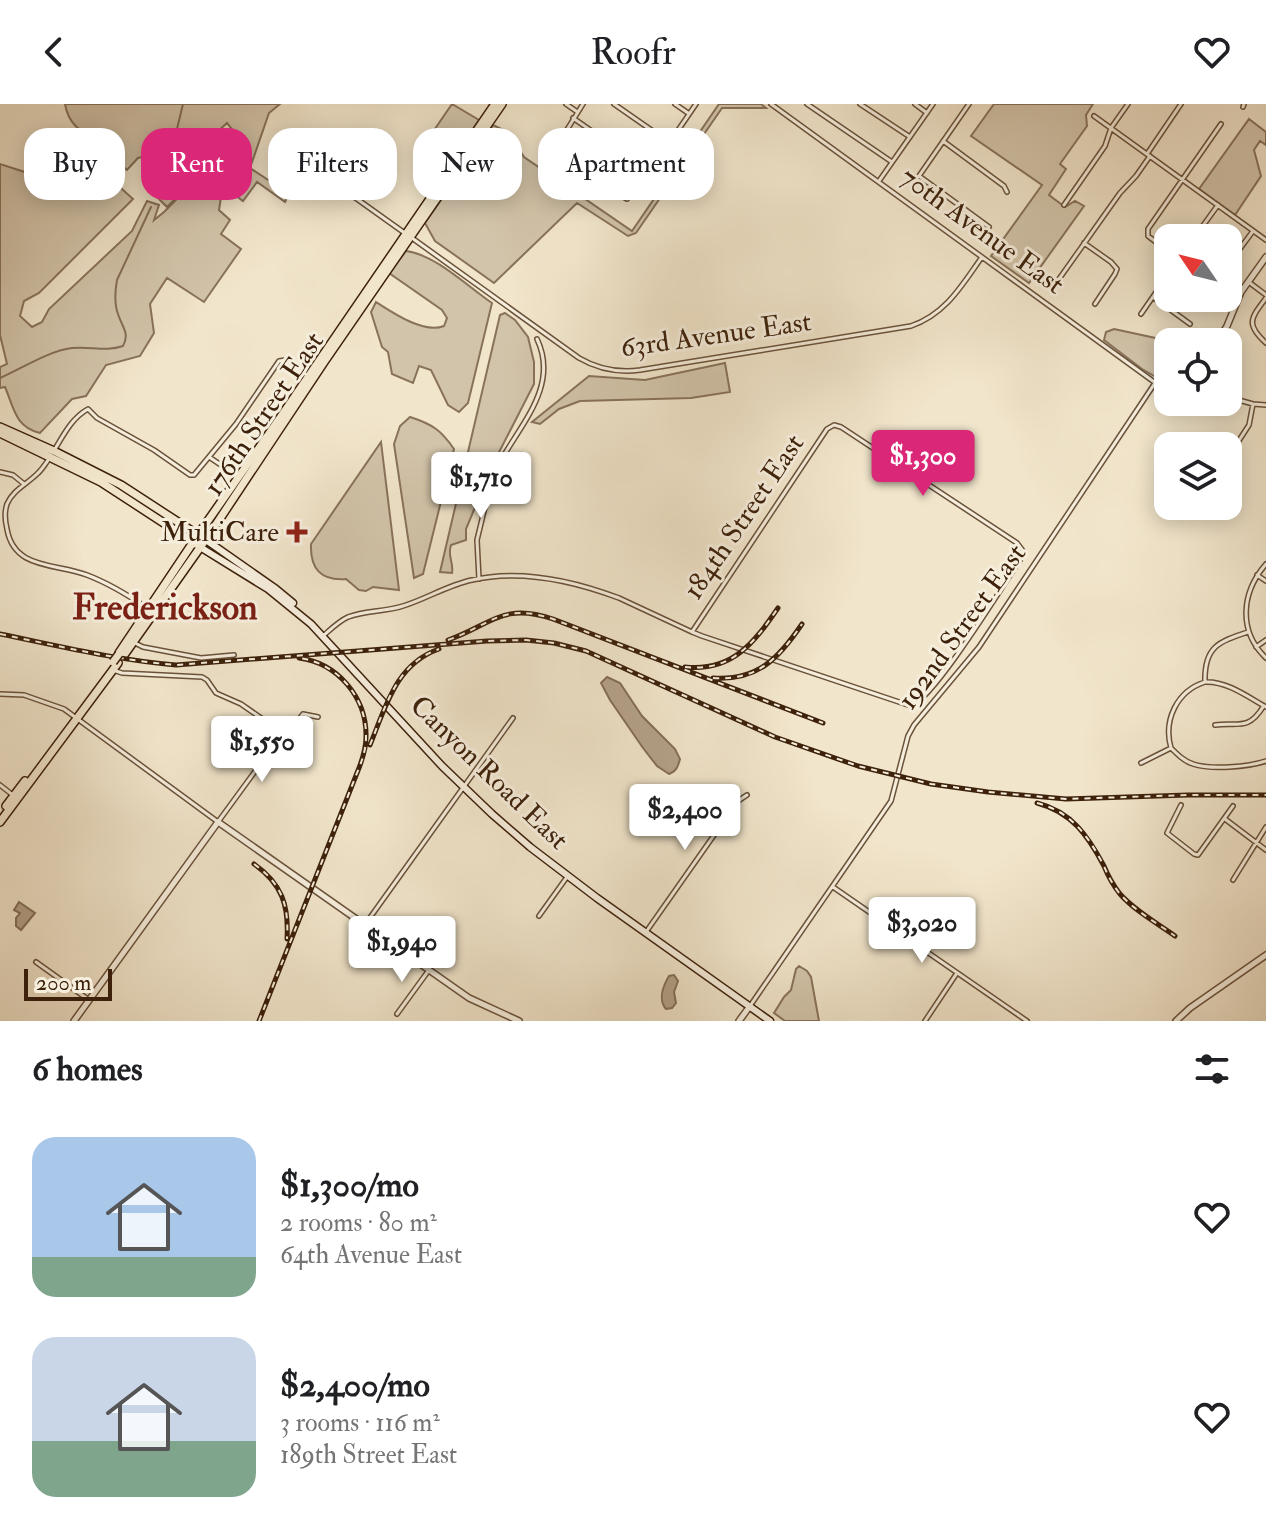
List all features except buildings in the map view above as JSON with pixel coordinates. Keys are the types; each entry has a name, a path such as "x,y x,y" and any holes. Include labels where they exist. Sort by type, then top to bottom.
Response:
{"main road":[{"name":"176th Street East","path":"0,818 117,661 374,290 495,104"},
{"name":"176th Street East","path":"485,128 502,104"},
{"path":"480,128 484,121"},
{"name":"176th Street East","path":"310,379 320,359 380,271 434,200"},
{"path":"374,290 380,271"},
{"name":"Canyon Road East","path":"0,427 52,454"},
{"name":"Canyon Road East","path":"0,433 121,485 199,541 276,589 299,609 422,745 514,834 568,877 770,1021"},
{"name":"176th Street East","path":"117,661 133,642 151,611"},
{"name":"176th Street East","path":"0,818 12,798 76,717"}],"street":[{"path":"566,104 577,112"},
{"path":"567,128 583,104"},
{"path":"614,104 648,128"},
{"path":"675,104 690,114"},
{"path":"680,128 696,104"},
{"name":"70th Avenue East","path":"771,104 1154,382"},
{"path":"807,104 892,162"},
{"path":"860,104 910,137"},
{"path":"915,104 927,113"},
{"path":"879,181 933,104"},
{"path":"969,104 919,176 989,227"},
{"path":"1064,205 1105,146 1111,128 1128,104"},
{"path":"1059,279 1120,193 1136,176 1181,104"},
{"path":"1094,116 1266,240"},
{"path":"573,118 587,128"},
{"path":"1154,240 1147,235 1150,226 1221,124"},
{"path":"943,141 1004,186 1007,192"},
{"name":"63rd Avenue East","path":"358,200 584,361 604,369 622,371 911,326 933,316 947,305 982,257"},
{"path":"1204,224 1218,205"},
{"path":"1242,246 1253,231"},
{"path":"1084,243 1117,270 1095,304"},
{"path":"1226,328 1236,301 1266,257"},
{"path":"1248,282 1266,296 1251,323 1253,331 1266,343"},
{"path":"1141,314 1153,297 1190,324"},
{"path":"479,579 477,540 485,499 495,474 542,387 544,360 537,339"},
{"path":"151,611 97,579 24,557 12,545 4,528 9,500 37,475 69,427 88,409 97,418 154,450 190,475 197,474 236,424 278,362 282,359 310,379"},
{"name":"192nd Street East","path":"739,1021 891,801 908,736 914,725 979,647 1154,384"},
{"path":"1242,401 1266,405"},
{"path":"1242,436 1249,425 1253,404"},
{"name":"184th Street East","path":"832,426 841,427 1017,543 1023,551 947,668 915,705 904,705 692,632 827,429 832,426"},
{"path":"209,457 242,479"},
{"path":"0,472 13,475 24,484"},
{"path":"1266,564 1251,587 1245,618 1248,632 1266,658"},
{"path":"1257,575 1266,581"},
{"path":"323,636 349,617 399,608 459,584 479,579 530,577 578,585 619,598 692,632"},
{"path":"1205,682 1205,666 1212,650 1222,641 1248,632"},
{"path":"1256,647 1266,640"},
{"path":"133,642 143,647 201,658 234,655"},
{"path":"117,661 122,673 200,676 216,693 241,704 274,727 279,735"},
{"path":"1215,725 1248,723 1265,706 1214,682 1193,686 1172,713 1168,734 1171,748 1182,758 1200,766 1251,765 1266,761"},
{"path":"0,694 30,696 62,707 364,926 478,1004 519,1021"},
{"path":"74,1021 279,735 289,732 303,714 318,717"},
{"path":"364,926 513,718"},
{"path":"1141,763 1171,748"},
{"path":"0,785 12,798"},
{"path":"646,932 738,802 747,795"},
{"path":"1181,805 1167,833 1198,855 1233,806"},
{"path":"1225,819 1266,850"},
{"path":"1233,880 1266,827"},
{"path":"539,916 568,877"},
{"path":"833,887 1027,1021"},
{"path":"1178,1019 1266,955"},
{"path":"36,962 89,1000"},
{"path":"397,1014 429,970"},
{"path":"925,1021 957,973"}],"shaded area":[{"path":"65,104 280,104 269,113 252,162 252,128 231,128 227,123 222,128 141,128 141,157 127,170 125,128 77,128"},
{"path":"452,104 479,120 474,128 436,128"},
{"path":"719,104 761,104 766,108 722,108 708,128 703,128"},
{"path":"994,104 1093,104 1086,115 1087,126 1060,164 1066,169 1049,195 1065,207 1075,201 1084,206 1029,283 991,256 1042,185 971,136"},
{"path":"1249,119 1266,132 1266,145 1260,141 1254,150 1261,176 1235,215 1199,189"},
{"path":"522,154 538,167 538,200 587,200 632,231 653,200 659,200 636,233 628,236 577,203 494,283 435,241 425,223 441,200 522,200"},
{"path":"0,164 24,172 24,200 125,200 125,192 133,199 39,293 24,301 20,316 32,327 42,322 49,309 132,231 147,201 159,205 154,220 176,200 221,200 219,210 230,220 221,234 241,249 204,302 167,278 150,304 154,333 140,356 106,365 86,396 72,399 40,433 25,426 13,409 5,387 0,388 0,367 7,364 0,335"},
{"path":"252,169 268,180 268,190 257,182 252,189"},
{"path":"160,200 174,200 167,207"},
{"path":"406,251 429,258 492,303 468,403 459,412 448,405 431,370 419,366 413,383 392,374 388,352 382,347 371,312 376,302 418,325 436,328 444,326 447,318 442,310 389,273"},
{"path":"505,313 528,337 534,362 534,384 494,462 466,529 466,540 451,545 452,573 440,572 500,315"},
{"path":"1114,329 1154,338 1154,376 1104,340 1106,332"},
{"path":"725,363 730,392 691,398 580,401 559,409 540,424 532,422 589,376 645,380"},
{"path":"410,417 435,428 454,449 423,574 414,578 394,444 400,426"},
{"path":"381,442 399,590 373,587 366,591 359,590 346,579 330,578 319,572 311,553 311,544"},
{"path":"607,677 620,683 642,716 675,749 680,759 674,771 669,774 657,766 643,748 601,683"},
{"path":"19,902 35,913 21,930 16,926 20,913 14,910"},
{"path":"799,966 811,977 819,1021 785,1021 774,1013 791,990"},
{"path":"674,975 678,981 674,992 676,1003 666,1009 662,993 669,976"}],"waterway":[{"path":"177,128 183,104"},
{"path":"0,378 63,350 123,346 126,334 116,306 117,280 151,207"}],"railway":[{"path":"685,667 716,665 729,660 760,633 778,608"},
{"path":"448,640 509,614 536,614 823,723"},
{"path":"713,678 743,676 766,665 785,647 802,624"},
{"path":"0,634 110,656 176,665 487,641 554,643 586,651 775,737 858,766 931,784 1066,799 1266,795"},
{"path":"370,745 402,676 424,656 439,649"},
{"path":"259,1021 361,764 366,742 361,709 348,685 326,667 299,658"},
{"path":"1037,803 1060,812 1078,827 1120,894 1175,936"},
{"path":"254,864 271,879 282,896 287,916 287,939"}],"place":[{"name":"MultiCare","path":"297,532"}],"district":[{"name":"Frederickson","path":"165,607"}]}
